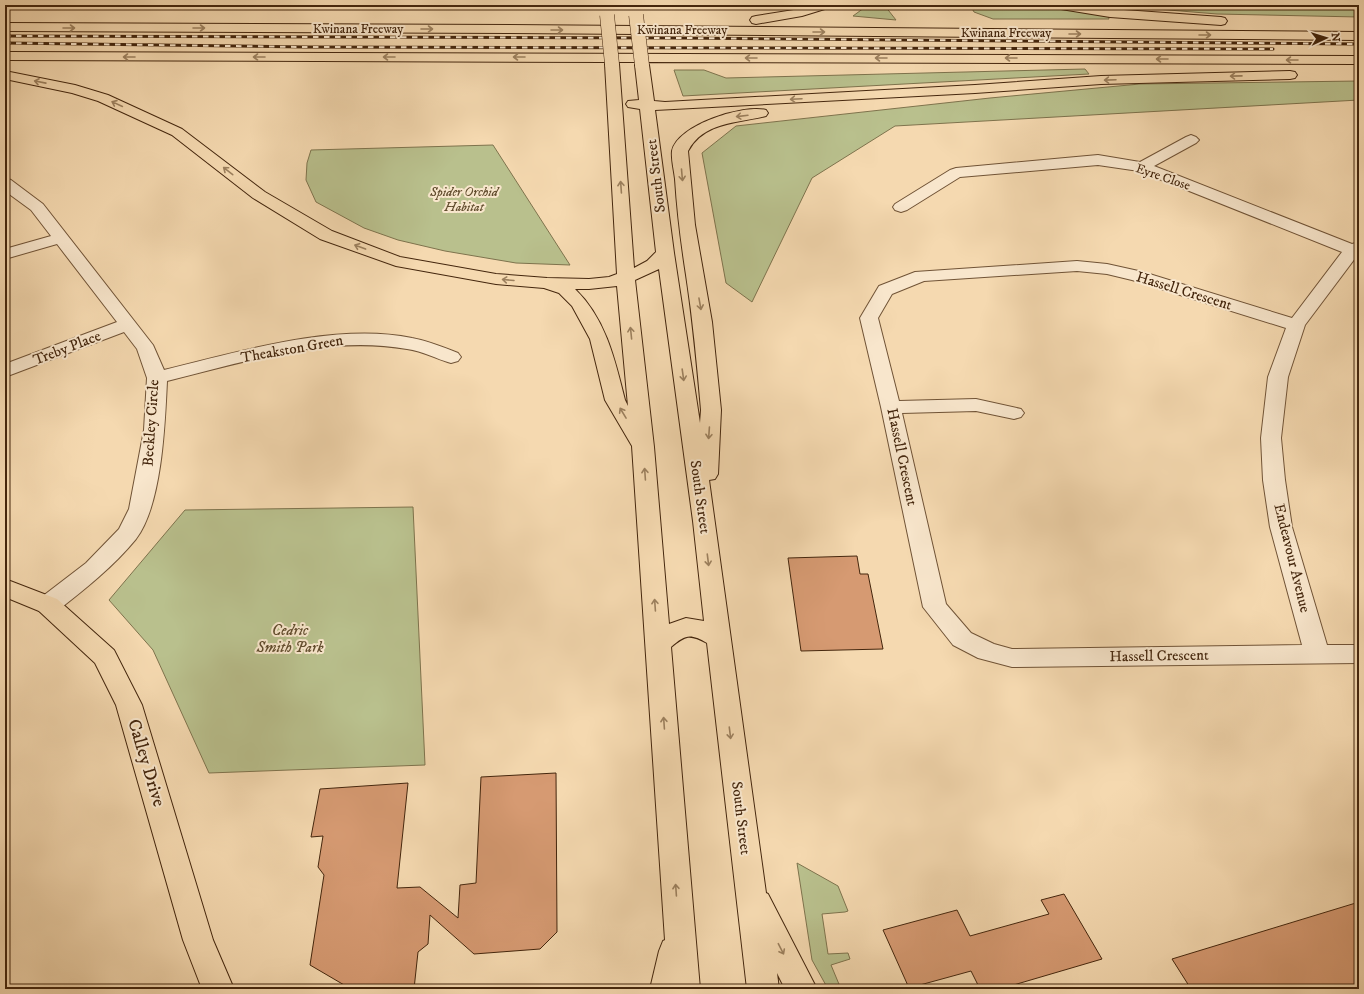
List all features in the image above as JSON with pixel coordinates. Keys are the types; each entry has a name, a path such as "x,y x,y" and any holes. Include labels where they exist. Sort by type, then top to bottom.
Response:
{"main road":[{"path":"364,16 459,19 751,20 802,12 824,5"},
{"path":"1061,5 1148,16 1233,22"},
{"path":"607,10 626,277 643,447 684,989"},
{"name":"South Street","path":"635,10 665,253 704,521 717,636 763,989"},
{"path":"1288,23 1359,25"},
{"name":"Kwinana Freeway","path":"5,28 494,29 1359,36"},
{"name":"Kwinana Freeway","path":"5,56 1359,60"},
{"path":"614,94 627,103 647,106 975,89 1101,80 1304,74"},
{"path":"5,75 75,89 103,98 177,132 258,195 326,235 396,261 496,279 547,284 589,284 611,282 626,277 653,265 665,253"},
{"path":"704,521 711,410 703,322 687,225 680,151 687,138 707,125 735,117 975,89"},
{"path":"547,284 565,289 578,303 589,320 599,339 615,400 643,447"},
{"name":"Calley Drive","path":"5,587 48,605 105,657 129,705 198,940 218,989"},
{"path":"658,644 673,631 684,627 702,627 717,636"},
{"path":"750,889 801,989"},
{"path":"666,989 679,929"}],"street":[{"path":"1142,167 1191,140"},
{"name":"Eyre Close","path":"900,207 956,173 1098,160 1142,167 1356,249"},
{"name":"Beckley Circle","path":"5,183 37,207 128,324 146,350 157,378 154,430 140,509 128,533 99,564 48,605"},
{"path":"5,254 61,238"},
{"name":"Endeavour Avenue","path":"1317,654 1281,528 1274,480 1272,438 1278,377 1296,325 1356,249"},
{"name":"Hassell Crescent","path":"1296,325 1137,276 1107,269 1077,266 921,276 885,290 869,318 891,407 935,607 962,639 987,651 1012,658 1359,654"},
{"name":"Treby Place","path":"5,372 128,324"},
{"name":"Theakston Green","path":"157,378 262,352 345,339 386,341 416,345 451,357"},
{"path":"891,407 976,405 1014,413"}],"green space":[{"path":"868,5 885,5 896,20 853,16"},
{"path":"970,5 1043,5 1108,15 1109,19 993,19 974,12"},
{"path":"1108,5 1237,5 1359,9 1359,17 1217,14"},
{"path":"1085,69 1089,74 683,96 674,70 704,70 726,78"},
{"path":"1359,81 1359,100 895,126 812,178 752,302 726,283 702,153 736,126 990,98 1140,84"},
{"name":"Spider Orchid Habitat","path":"493,145 570,265 516,263 445,251 398,240 364,228 316,202 306,180 307,163 311,150"},
{"name":"Cedric Smith Park","path":"413,507 425,765 209,773 153,650 109,600 185,510"},
{"path":"797,863 838,886 848,911 822,914 828,954 848,953 850,959 831,965 841,989 828,989 812,960"}],"building":[{"path":"857,556 860,574 868,574 883,649 801,651 788,558"},
{"path":"556,773 557,932 540,949 474,954 430,915 428,944 418,952 414,989 351,989 310,965 324,875 318,867 323,836 311,837 320,789 408,783 397,888 420,887 458,918 460,885 476,883 481,777"},
{"path":"1064,894 1102,959 1000,989 980,989 971,971 909,988 883,930 957,910 970,936 1049,914 1041,900"},
{"path":"1359,902 1359,989 1191,989 1172,959"}],"railway":[{"path":"5,36 680,38 1359,44"},
{"path":"5,43 305,47 1273,49"}]}
